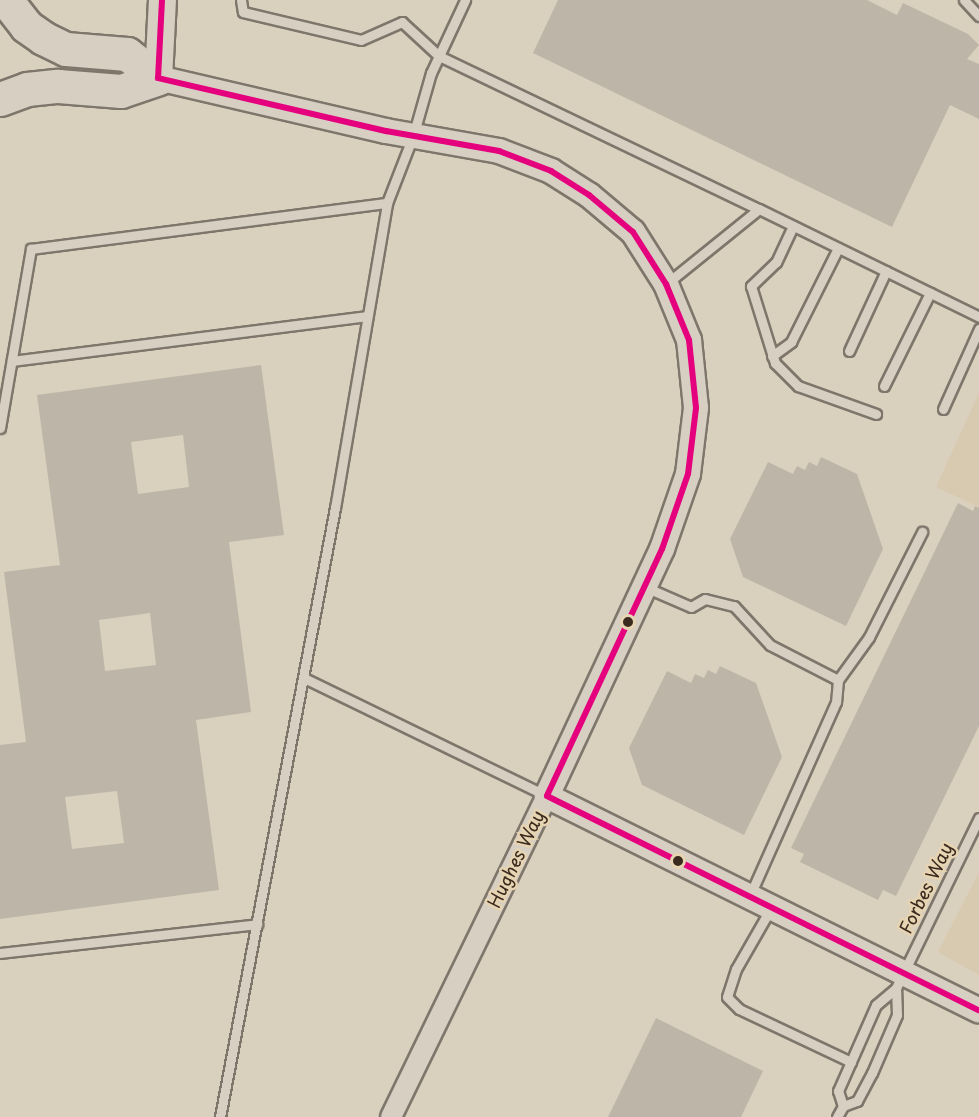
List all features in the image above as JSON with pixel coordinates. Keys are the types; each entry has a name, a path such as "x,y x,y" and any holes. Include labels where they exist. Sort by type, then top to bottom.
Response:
{"highway":[{"path":"6,0 26,26 43,38 66,49 127,54 158,78"},
{"path":"0,99 27,89 58,86 121,91 158,78"}],"main road":[{"path":"158,78 162,0"}],"street":[{"name":"Hughes Way","path":"158,78 413,136 499,151 551,171 589,195 633,232 666,284 689,340 696,408 688,474 645,587 547,796 391,1117"},
{"path":"547,796 771,907 900,980 979,1010"}],"lane":[{"path":"241,0 243,12 361,40 402,22 439,56 979,316"},
{"path":"220,1117 304,678 387,203 413,136 431,73 465,0"},
{"path":"964,0 979,16"},
{"path":"0,428 31,249 387,203"},
{"path":"666,284 759,209"},
{"path":"793,226 776,262 751,286 772,356 798,386 876,414"},
{"path":"772,356 791,342 838,248"},
{"path":"849,351 886,271"},
{"path":"884,386 930,293"},
{"path":"12,361 367,316"},
{"path":"943,409 979,329"},
{"path":"749,896 836,702 838,680 869,638 921,532"},
{"path":"645,587 691,607 705,599 734,606 770,645 838,680"},
{"path":"304,678 547,796"},
{"name":"Forbes Way","path":"900,980 979,818"},
{"path":"771,907 736,969 727,997 739,1009 850,1062"},
{"path":"0,953 257,924"},
{"path":"843,1106 838,1091 850,1062 876,1005 900,980"},
{"path":"837,1117 843,1106 857,1101 872,1073 897,1015 900,980"}],"shaded area":[{"path":"979,393 979,507 936,487"},
{"path":"979,872 979,975 938,952"}],"building":[{"path":"558,0 867,0 897,15 903,3 968,34 979,45 967,59 979,64 979,119 950,105 892,227 533,53"},
{"path":"261,365 284,535 229,542 251,712 196,720 219,890 0,919 0,745 26,742 4,572 60,565 37,395","holes":["183,435 189,487 138,494 131,442","150,613 156,665 105,671 99,620","117,791 124,843 72,849 65,797"]},
{"path":"821,457 857,474 883,549 846,626 743,577 730,539 768,462 793,474 797,466 805,470 809,462 817,466"},
{"path":"958,503 973,511 975,506 979,508 979,726 896,896 883,890 878,900 800,862 804,854 791,848"},
{"path":"720,666 756,683 782,757 744,835 642,785 629,748 667,671 691,683 695,674 704,678 708,670 716,674"},
{"path":"656,1018 763,1071 741,1117 608,1117"}],"transit line":[{"path":"162,0 158,78 386,131 499,151 551,171 589,195 633,232 666,284 689,340 696,408 688,474 662,549 547,796 979,1010"}]}
